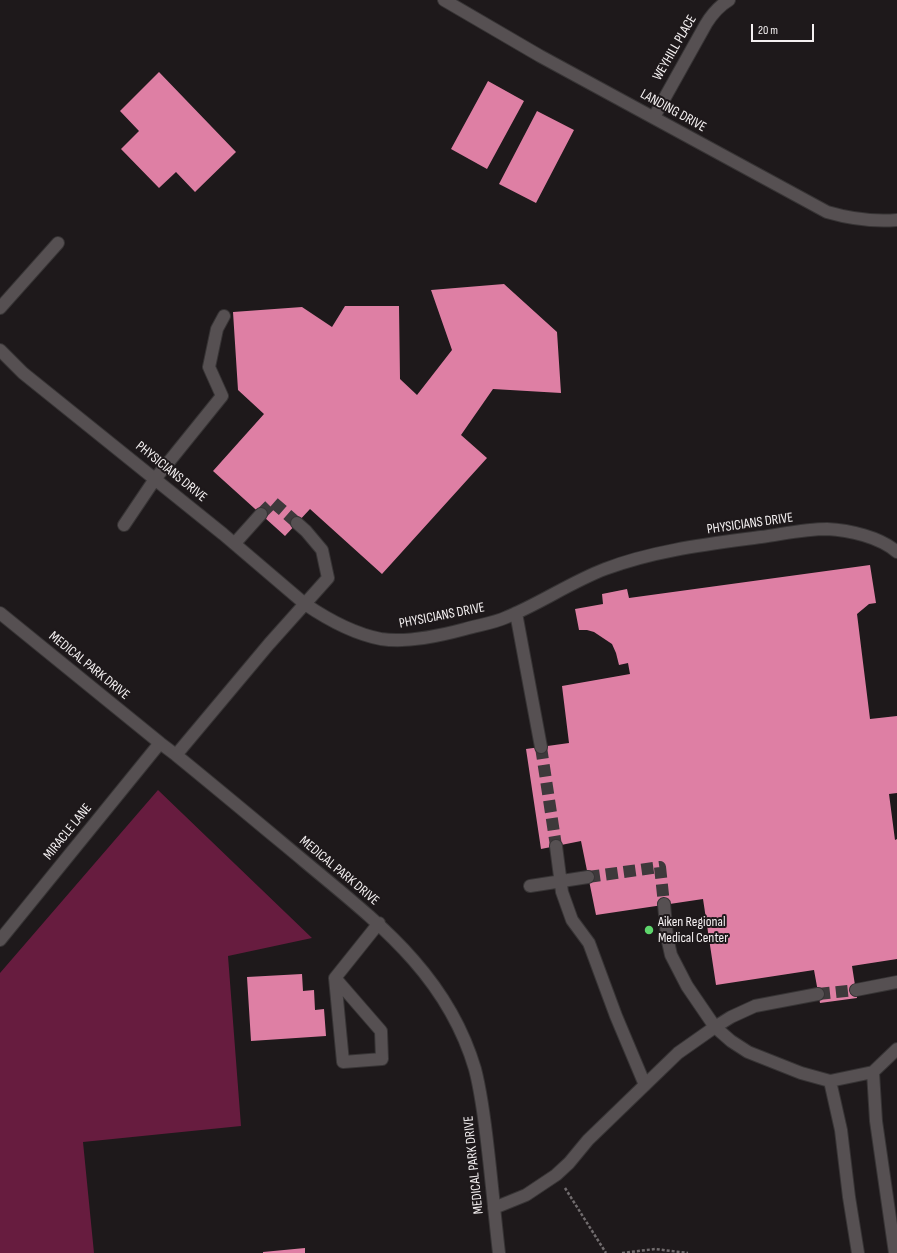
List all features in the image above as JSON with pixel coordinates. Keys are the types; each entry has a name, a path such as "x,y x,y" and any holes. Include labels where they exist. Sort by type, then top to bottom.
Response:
{"street":[{"name":"LANDING DRIVE","path":"444,0 540,56 654,116 827,212 866,220 897,220"},
{"name":"WEYHILL PLACE","path":"654,116 713,13 729,0"},
{"path":"0,308 58,243"},
{"path":"124,525 155,479 222,396 209,368 217,329 224,316"},
{"name":"PHYSICIANS DRIVE","path":"0,350 23,373 235,543 305,604 365,635 382,639 418,639 506,618 576,582 605,569 636,559 676,550 735,540 806,530 826,529 846,531 864,536 883,543 897,552"},
{"path":"235,543 261,514"},
{"path":"176,755 269,644 328,578 322,550 297,523"},
{"name":"MEDICAL PARK DRIVE","path":"0,613 176,755 378,923 421,967 436,987 451,1013 464,1040 474,1068 482,1098 498,1253"},
{"path":"516,613 541,747"},
{"name":"MIRACLE LANE","path":"0,940 160,743"},
{"path":"556,846 562,892 572,920 589,943 616,1016 645,1085"},
{"path":"530,886 588,877"},
{"path":"664,904 667,937 671,955 687,986 715,1027 731,1041 748,1052 801,1074 830,1081 873,1072 897,1049"},
{"path":"335,978 380,1031 382,1059 343,1062 335,978 378,923"},
{"path":"856,990 897,982"},
{"path":"494,1208 526,1195 556,1175 569,1163 588,1140 678,1054 731,1016 755,1006 818,994"},
{"path":"873,1072 876,1121 895,1253"},
{"path":"830,1081 841,1130 849,1197 858,1253"}],"path":[{"path":"556,1175 606,1253"},
{"path":"622,1253 655,1249 688,1253"}],"shaded area":[{"path":"158,790 312,938 228,956 241,1126 83,1142 94,1253 0,1253 0,973"}],"building":[{"path":"159,72 236,152 195,192 176,172 159,188 121,149 139,131 120,111"},
{"path":"488,81 524,101 487,169 451,149"},
{"path":"537,111 574,130 536,203 499,184"},
{"path":"504,284 557,332 561,393 493,389 461,435 487,458 382,574 310,509 285,536 213,471 264,414 238,390 233,312 302,307 332,327 345,306 399,306 400,379 417,395 452,350 431,290"},
{"name":"Aiken Regional Medical Center","path":"870,565 876,603 869,604 857,614 870,719 897,716 897,793 889,794 895,840 897,839 897,959 852,966 857,998 820,1003 814,970 716,985 703,899 596,915 581,841 541,849 526,749 569,743 562,686 630,674 628,663 619,665 612,644 594,632 579,630 575,609 603,604 602,594 627,589 629,598"},
{"path":"302,974 303,991 314,990 315,1010 324,1009 326,1036 251,1041 247,977"},
{"path":"305,1248 305,1253 263,1253 263,1252"}],"tunnel":[{"path":"261,514 273,502 297,523"},
{"path":"541,747 556,846"},
{"path":"588,877 660,867 664,904"},
{"path":"818,994 856,990"}],"place":[{"name":"Aiken Regional Medical Center","path":"649,930"}]}
